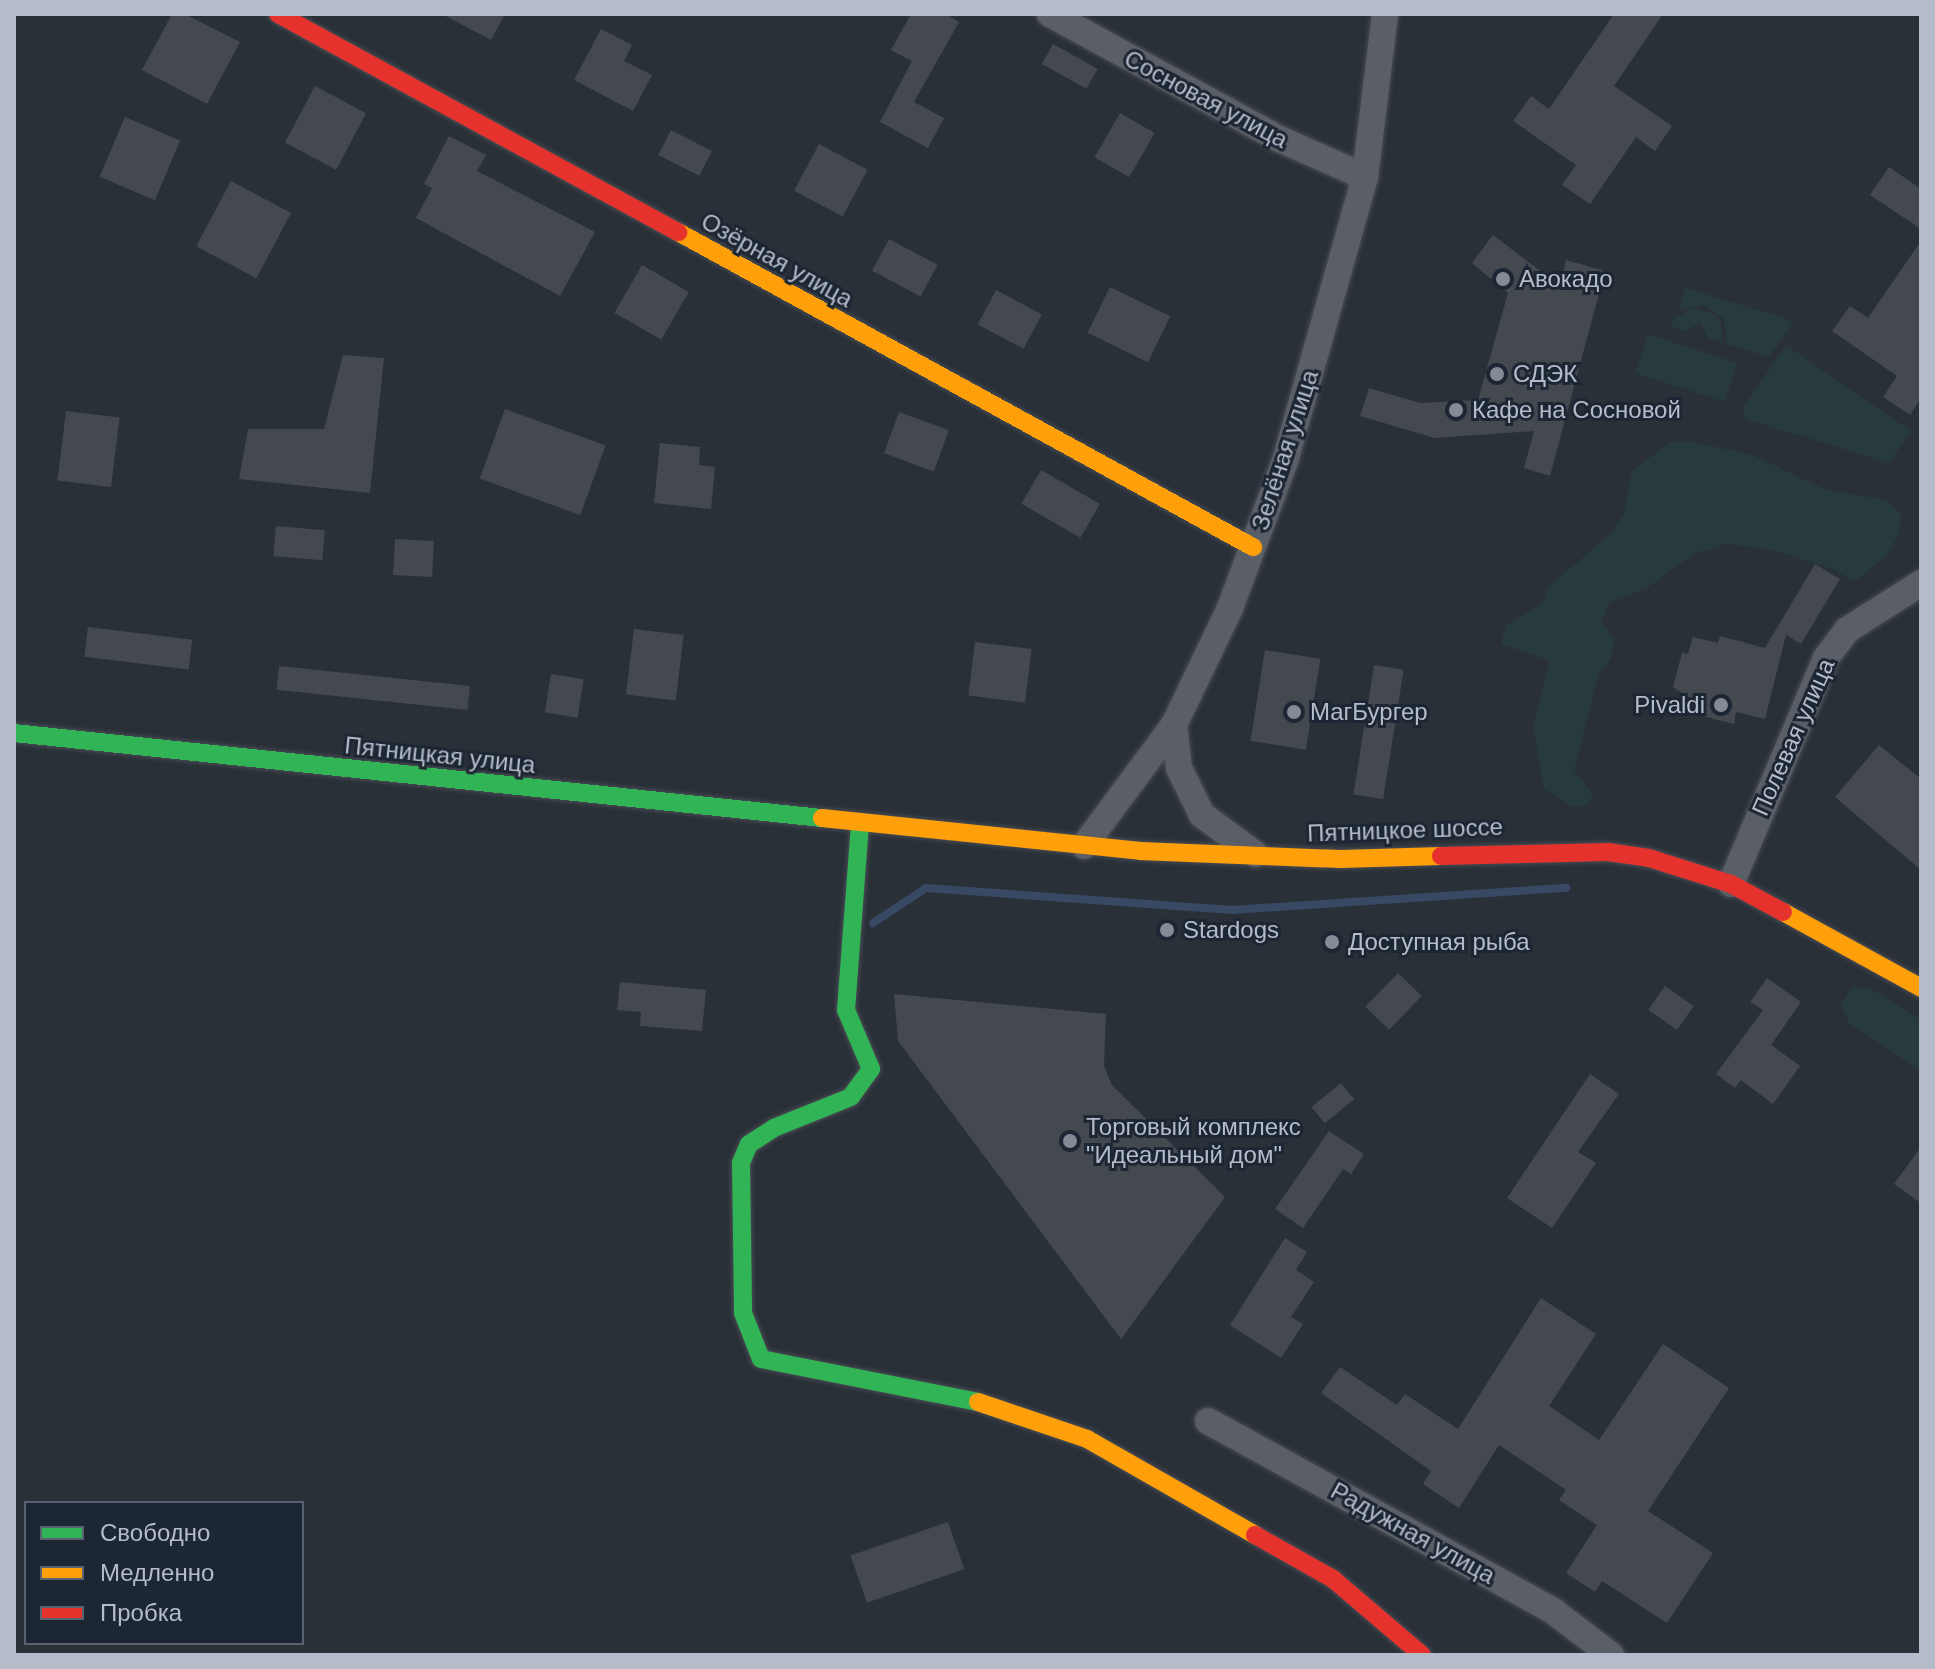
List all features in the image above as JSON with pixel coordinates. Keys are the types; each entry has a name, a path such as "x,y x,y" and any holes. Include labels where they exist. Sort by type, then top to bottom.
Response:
{"street":[{"name":"Озёрная улица","path":"278,14 1253,547"},
{"name":"Сосновая улица","path":"1050,14 1277,138 1365,177"},
{"name":"Зелёная улица","path":"1084,846 1174,725 1253,547 1290,443 1365,177 1385,14"},
{"name":"Полевая улица","path":"1731,884 1826,658 1847,630 1921,583"},
{"path":"1174,725 1179,768 1202,815 1258,856"},
{"name":"Пятницкая улица","path":"14,733 860,824"},
{"path":"860,824 846,1010 871,1069 851,1097 774,1128 749,1144 741,1163 743,1313 752,1346 761,1359 988,1404 1087,1439 1333,1579 1422,1655"},
{"name":"Пятницкое шоссе","path":"860,824 1084,846 1258,856 1608,852 1649,858 1731,884 1921,988"},
{"name":"Радужная улица","path":"1208,1421 1553,1611 1611,1655"}],"green space":[{"path":"1686,288 1794,321 1769,357 1727,344 1724,320 1706,305 1679,310"},
{"path":"1694,308 1714,314 1721,322 1723,343 1708,338 1700,323 1685,331 1670,327 1675,318"},
{"path":"1648,334 1737,363 1725,402 1635,373"},
{"path":"1786,345 1911,431 1889,463 1746,419 1742,409"},
{"path":"1689,441 1752,455 1827,490 1887,500 1902,516 1897,538 1885,557 1854,582 1835,570 1777,551 1727,544 1695,553 1647,588 1609,603 1601,622 1614,639 1611,659 1598,675 1574,770 1593,794 1586,806 1572,807 1544,789 1533,727 1550,661 1501,644 1506,625 1542,604 1550,586 1612,532 1624,513 1632,471 1669,443"},
{"path":"1852,987 1870,988 1921,1020 1921,1071 1850,1024 1840,1006"}],"building":[{"path":"172,14 185,14 240,42 207,104 142,70"},
{"path":"442,14 505,14 491,40"},
{"path":"911,14 946,14 959,22 914,102 944,118 928,148 880,122 912,61 891,50"},
{"path":"1614,14 1663,14 1614,86 1672,126 1655,151 1636,137 1590,204 1562,185 1576,165 1513,121 1531,96 1549,109"},
{"path":"601,29 632,45 624,61 652,75 633,111 574,80"},
{"path":"1053,44 1098,69 1086,89 1042,64"},
{"path":"315,86 366,113 336,170 285,143"},
{"path":"1120,113 1155,133 1129,177 1094,157"},
{"path":"125,117 180,140 155,200 100,177"},
{"path":"671,130 712,151 699,176 658,155"},
{"path":"449,136 486,155 477,171 595,232 560,296 416,218 432,188 424,184"},
{"path":"819,144 868,170 843,217 794,191"},
{"path":"1889,167 1921,189 1921,229 1870,195"},
{"path":"231,181 291,213 256,278 196,246"},
{"path":"1493,235 1560,286 1566,260 1605,271 1550,476 1524,468 1534,431 1435,438 1360,416 1369,388 1420,403 1478,400 1508,293 1472,263"},
{"path":"889,239 938,265 921,297 872,271"},
{"path":"1921,241 1921,398 1910,415 1883,397 1897,376 1832,331 1850,306 1868,318"},
{"path":"642,265 689,292 661,340 614,313"},
{"path":"1110,287 1170,316 1148,362 1088,333"},
{"path":"996,290 1042,314 1024,349 978,324"},
{"path":"343,355 384,358 370,493 239,479 248,429 324,429"},
{"path":"505,409 606,446 580,515 480,479"},
{"path":"66,411 120,418 111,487 57,480"},
{"path":"899,412 949,430 934,471 884,453"},
{"path":"660,443 700,447 699,465 715,467 711,509 654,503"},
{"path":"1041,470 1100,504 1080,538 1022,504"},
{"path":"276,526 325,530 322,560 273,556"},
{"path":"395,539 434,541 432,577 393,575"},
{"path":"1815,564 1840,579 1801,644 1786,635 1765,719 1736,712 1734,724 1690,713 1693,700 1673,687 1682,653 1688,654 1693,637 1718,643 1720,636 1765,648"},
{"path":"88,627 192,640 189,670 84,657"},
{"path":"634,629 684,635 676,701 626,695"},
{"path":"975,642 1032,649 1025,703 968,696"},
{"path":"1265,650 1320,659 1306,750 1251,741"},
{"path":"1374,665 1404,670 1383,799 1354,794"},
{"path":"279,666 470,686 467,710 276,690"},
{"path":"551,674 584,679 577,718 545,713"},
{"path":"1879,745 1921,779 1921,870 1835,797"},
{"path":"1398,973 1422,996 1389,1030 1365,1007"},
{"path":"1767,978 1801,1002 1771,1045 1800,1066 1773,1104 1741,1080 1735,1088 1716,1074 1763,1010 1750,1002"},
{"path":"620,982 706,990 702,1031 640,1026 641,1012 617,1010"},
{"path":"1665,986 1694,1006 1677,1030 1648,1010"},
{"name":"Торговый комплекс \"Идеальный дом\"","path":"894,994 1106,1014 1104,1066 1112,1085 1225,1197 1121,1339 898,1041"},
{"path":"1590,1074 1619,1094 1578,1152 1596,1163 1552,1228 1507,1198"},
{"path":"1341,1083 1354,1099 1325,1123 1311,1107"},
{"path":"1329,1131 1364,1154 1351,1174 1343,1169 1303,1228 1275,1209"},
{"path":"1921,1147 1921,1203 1894,1184"},
{"path":"1285,1238 1307,1252 1296,1270 1314,1282 1291,1317 1303,1324 1281,1358 1230,1325"},
{"path":"1541,1298 1596,1334 1549,1406 1599,1440 1663,1344 1729,1388 1648,1511 1713,1553 1667,1623 1602,1581 1595,1592 1566,1573 1597,1525 1559,1500 1566,1490 1499,1445 1459,1508 1423,1484 1431,1471 1321,1393 1340,1367 1397,1405 1405,1394 1458,1429"},
{"path":"948,1522 964,1569 867,1603 851,1556"}],"waterway":[{"path":"873,923 926,888 1232,910 1566,888"}],"traffic: fast":[{"path":"14,733 822,818"},
{"path":"860,824 846,1010 871,1069 851,1097 774,1128 749,1144 741,1163 743,1313 761,1359 978,1402"}],"traffic: slow":[{"path":"678,232 1253,547"},
{"path":"822,818 1140,851 1341,859 1441,856"},
{"path":"1783,912 1921,988"},
{"path":"978,1402 1087,1439 1255,1535"}],"traffic: jam":[{"path":"278,14 678,232"},
{"path":"1441,856 1608,852 1649,858 1731,884 1783,912"},
{"path":"1255,1535 1333,1579 1422,1655"}],"place":[{"name":"Авокадо","path":"1503,279"},
{"name":"СДЭК","path":"1497,374"},
{"name":"Кафе на Сосновой","path":"1456,410"},
{"name":"Pivaldi","path":"1721,705"},
{"name":"МагБургер","path":"1294,712"},
{"name":"Stardogs","path":"1167,930"},
{"name":"Доступная рыба","path":"1332,942"},
{"name":"Торговый комплекс \"Идеальный дом\"","path":"1070,1141"}]}
